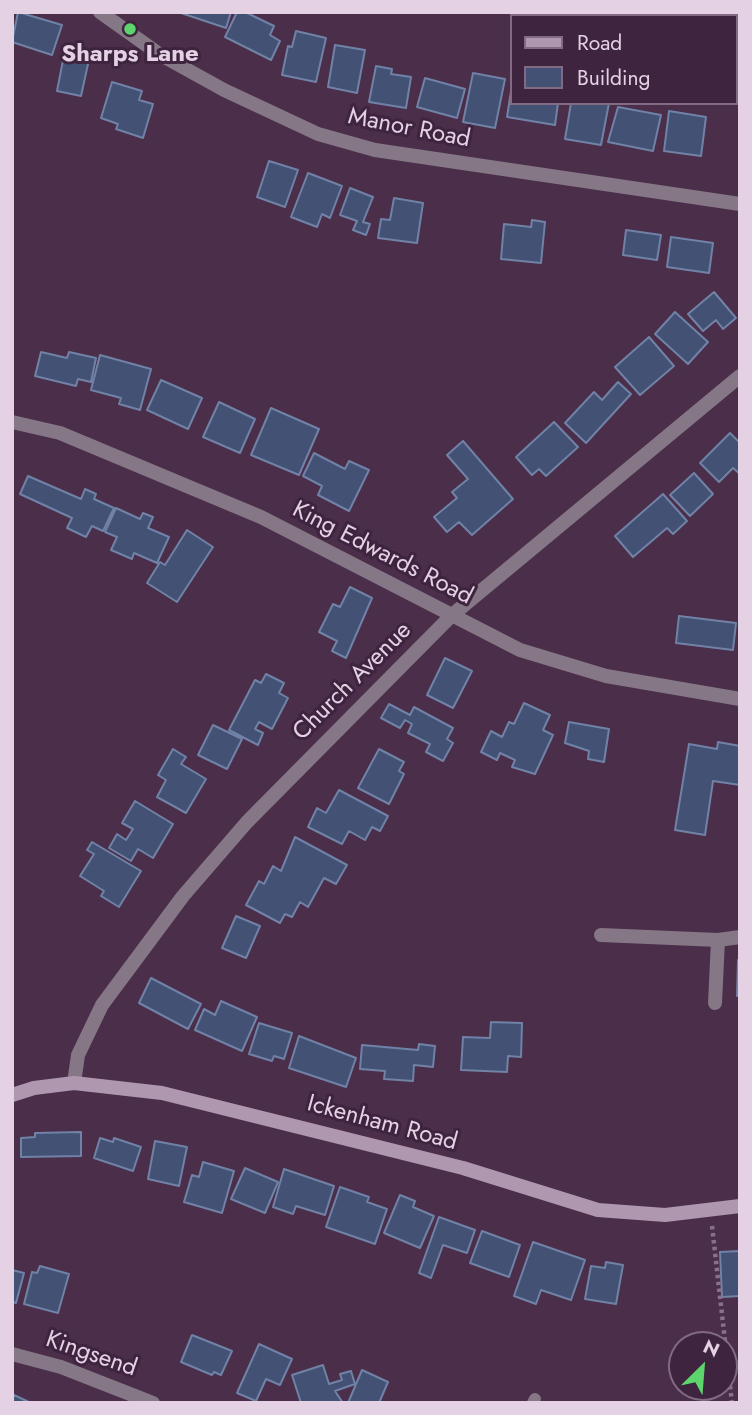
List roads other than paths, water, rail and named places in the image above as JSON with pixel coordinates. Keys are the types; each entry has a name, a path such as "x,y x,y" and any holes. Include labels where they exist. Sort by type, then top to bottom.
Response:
{"main road":[{"name":"Ickenham Road","path":"12,1095 45,1086 74,1083 162,1093 463,1168 598,1210 665,1215 740,1206"}],"street":[{"name":"Manor Road","path":"100,12 159,54 224,90 269,113 329,137 375,150 740,204"},
{"name":"Church Avenue","path":"74,1083 78,1055 88,1029 183,896 247,822 451,616 740,376"},
{"name":"King Edwards Road","path":"12,422 60,433 261,517 520,650 606,676 740,699"},
{"path":"601,935 718,940 740,937"},
{"path":"715,1003 718,940"},
{"name":"Kingsend","path":"12,1354 61,1367 153,1403"}],"place":[{"name":"Sharps Lane","path":"130,29"}]}
